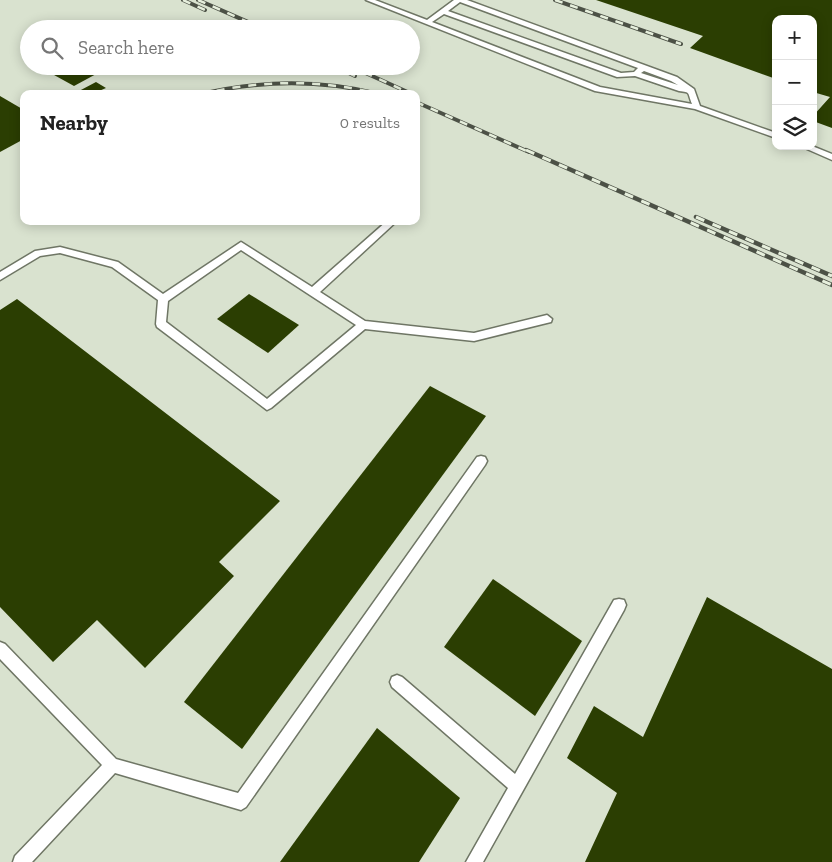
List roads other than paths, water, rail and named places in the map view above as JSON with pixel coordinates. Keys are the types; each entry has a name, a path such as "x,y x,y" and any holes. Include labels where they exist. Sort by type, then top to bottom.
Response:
{"lane":[{"path":"369,0 419,20"},
{"path":"427,23 460,0 674,79 691,92 697,107"},
{"path":"444,11 620,76 636,74 691,92"},
{"path":"420,20 598,89 697,107 772,135"},
{"path":"636,74 644,67"},
{"path":"814,150 832,157"},
{"path":"313,292 388,225"},
{"path":"163,298 241,245 363,325 474,338 547,319"},
{"path":"0,277 38,253 60,250 115,264 163,298"},
{"path":"163,298 161,324 267,405 363,325"},
{"path":"0,649 112,765 241,802 481,462"},
{"path":"474,862 619,605"},
{"path":"397,682 516,785"},
{"path":"21,862 112,765"}],"railway":[{"path":"183,0 205,10"},
{"path":"198,0 244,20"},
{"path":"555,0 681,44"},
{"path":"370,75 403,90"},
{"path":"219,90 290,83 361,90"},
{"path":"420,104 529,152"},
{"path":"526,150 832,285"},
{"path":"696,217 832,276"}]}
